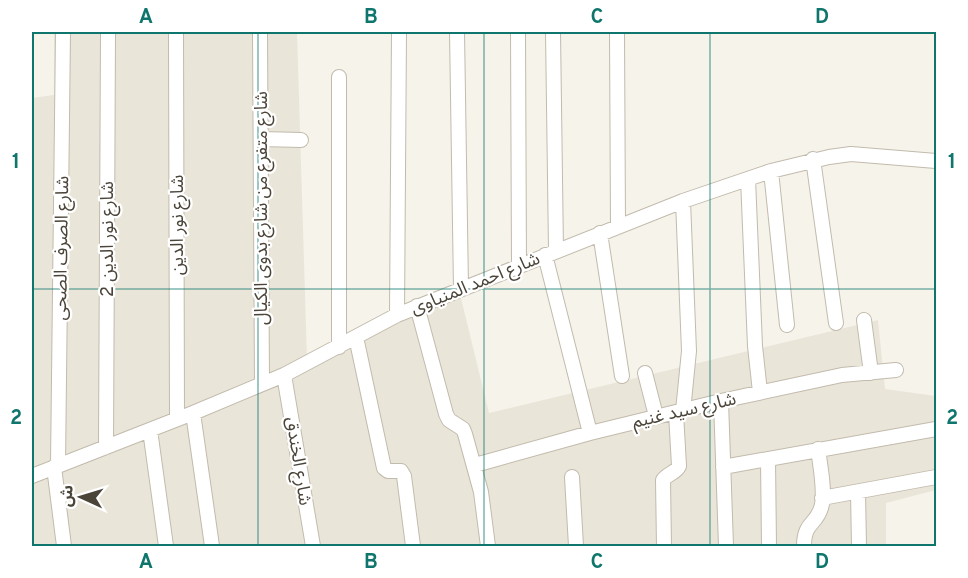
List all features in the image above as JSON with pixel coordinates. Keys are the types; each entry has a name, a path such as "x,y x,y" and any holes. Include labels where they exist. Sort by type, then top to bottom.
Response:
{"street":[{"name":"شارع الصرف الصحى","path":"63,32 56,466 64,546"},
{"name":"شارع نور الدين 2","path":"106,447 108,32"},
{"name":"شارع نور الدين","path":"176,32 177,419"},
{"name":"شارع متفرع من شارع بدوى الكيال","path":"260,32 262,384"},
{"path":"397,315 399,32"},
{"path":"457,32 461,288"},
{"path":"518,32 519,265"},
{"path":"553,32 550,253 590,433"},
{"path":"617,32 618,227"},
{"path":"339,77 339,347"},
{"path":"261,139 301,140"},
{"name":"شارع احمد المنياوى","path":"32,476 284,375 417,306 682,201 813,159 851,153 936,161"},
{"path":"813,159 836,323"},
{"path":"771,171 787,325"},
{"path":"748,179 755,346 760,392"},
{"path":"664,546 663,480 679,466 680,412 689,339 682,201"},
{"path":"600,233 622,376"},
{"path":"417,306 446,414 449,420 463,429 475,465 488,546"},
{"path":"864,320 871,373"},
{"path":"356,337 384,468 387,471 401,471 404,476 413,546"},
{"name":"شارع سيد غنيم","path":"475,465 656,416 760,392 842,375 896,370"},
{"path":"645,373 656,416"},
{"name":"شارع الخندق","path":"284,375 313,546"},
{"path":"721,401 726,546"},
{"path":"193,413 212,546"},
{"path":"723,467 936,429"},
{"path":"150,430 166,546"},
{"path":"804,546 807,526 818,515 822,506 818,449"},
{"path":"768,459 770,546"},
{"path":"572,477 576,546"},
{"path":"822,498 936,477"},
{"path":"858,492 858,546"}],"shaded area":[{"path":"54,32 297,32 307,360 459,290 489,413 878,320 885,389 936,396 936,490 886,503 886,546 32,546 32,98 54,95"}]}
